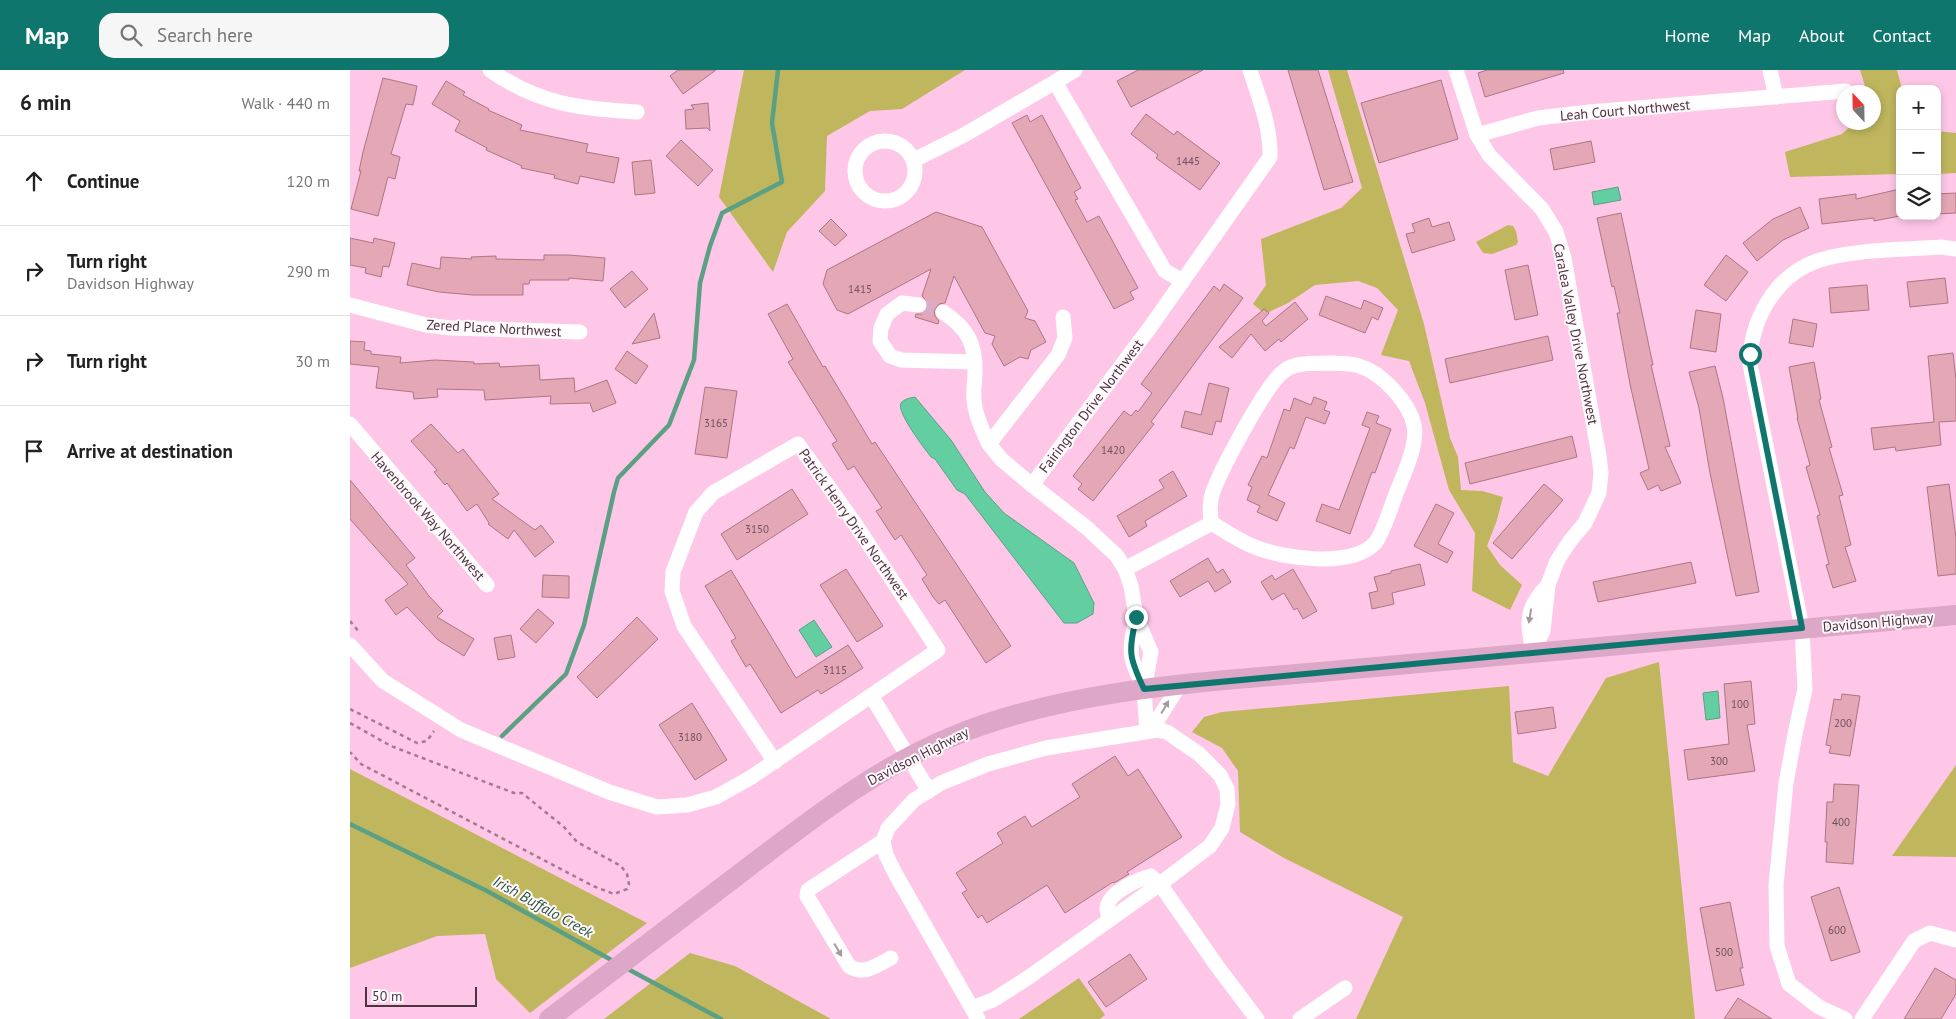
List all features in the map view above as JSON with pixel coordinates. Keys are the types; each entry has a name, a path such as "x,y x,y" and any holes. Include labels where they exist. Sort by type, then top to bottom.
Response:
{"main road":[{"name":"Davidson Highway","path":"549,1019 835,801 910,757 949,738 1009,715 1070,700 1144,689 1533,652 1956,615"}],"street":[{"path":"490,70 512,85 544,99 587,108 637,112"},
{"path":"914,160 964,135 1075,70"},
{"name":"Fairington Drive Northwest","path":"1152,730 1144,689 1151,652 1136,617 1131,586 1125,569 1117,556 1087,528 1032,485 1183,281 1270,157 1265,118 1250,70"},
{"name":"Caralea Valley Drive Northwest","path":"1456,70 1477,135 1489,155 1542,209 1556,232 1564,258 1599,456 1601,473 1599,493 1585,523 1557,561 1548,586 1532,605 1528,628 1533,652"},
{"path":"1770,70 1776,97"},
{"path":"1055,82 1165,271 1183,281"},
{"name":"Leah Court Northwest","path":"1477,135 1538,118 1589,112 1836,92"},
{"path":"892,141 906,148 914,160 916,178 908,192 894,201 879,202 864,194 856,181 855,165 862,151 876,142 892,141"},
{"path":"1845,1019 1819,1007 1789,984 1777,946 1776,885 1786,783 1805,689 1802,628 1750,364 1750,354 1758,318 1772,295 1789,277 1808,265 1820,260 1850,254 1941,247 1956,249"},
{"path":"919,306 902,303 887,314 881,328 880,341 890,356 901,360 976,362"},
{"name":"Zered Place Northwest","path":"350,305 401,320 451,328 580,332"},
{"path":"943,312 958,322 970,338 976,362 974,400 981,429 988,444 1002,460 1032,485"},
{"path":"988,444 1058,354 1065,338 1064,317"},
{"path":"1307,364 1359,366 1379,376 1400,396 1414,425 1410,456 1376,543 1360,554 1331,560 1279,554 1241,541 1212,523 1209,509 1214,490 1237,444 1272,383 1285,370 1307,364"},
{"name":"Havenbrook Way Northwest","path":"350,424 487,585"},
{"name":"Patrick Henry Drive Northwest","path":"798,444 861,533 938,650 775,762 684,626 672,591 673,572 696,512 713,493 798,444"},
{"path":"1125,569 1212,523"},
{"path":"350,645 383,681 461,730 609,792 657,807 687,805 716,796 775,762"},
{"path":"1152,730 1179,686"},
{"path":"872,697 929,791"},
{"path":"1152,730 1168,732 1199,754 1220,775 1227,789 1228,804 1222,828 1210,846 1160,884 975,1014 886,855 883,841 888,828 914,800 941,783 998,761 1046,748 1152,730"},
{"path":"883,841 808,890 807,896 849,966 860,971 869,969 891,958"},
{"path":"1160,884 1217,966 1257,1019"},
{"path":"1862,1019 1914,940 1930,932 1956,940"},
{"path":"1300,1019 1345,988"}],"path":[{"path":"350,709 417,743 427,741 434,734 438,715"},
{"path":"350,723 391,746 514,794 522,793 564,827 577,842 621,866 629,884 627,889 614,894 593,886 361,764 350,752"}],"shaded area":[{"path":"744,70 965,70 902,109 870,111 827,136 825,191 787,232 773,272 719,197"},
{"path":"1328,70 1347,70 1424,324 1450,438 1458,457 1461,490 1482,491 1503,497 1487,546 1500,565 1522,585 1510,610 1472,591 1475,533 1449,490 1425,403 1409,361 1381,355 1398,310 1377,288 1358,281 1315,285 1288,303 1265,314 1253,304 1266,285 1261,239 1341,208 1362,188"},
{"path":"1860,70 1897,70 1901,85 1896,85 1896,174 1790,177 1785,152 1842,134 1846,130 1881,130 1881,85 1865,85"},
{"path":"1941,131 1956,133 1956,173 1941,174"},
{"path":"1618,187 1621,200 1594,205 1592,192"},
{"path":"1508,225 1513,226 1516,231 1518,242 1516,245 1492,254 1483,253 1476,242"},
{"path":"915,397 951,440 985,492 1004,513 1074,563 1094,603 1093,614 1077,623 1064,623 965,494 957,490 912,430 903,414 901,403"},
{"path":"814,620 832,647 816,657 799,630"},
{"path":"1659,662 1695,1019 1356,1019 1403,917 1284,858 1240,832 1238,771 1222,748 1192,732 1204,717 1222,712 1509,686 1513,762 1548,776 1606,678"},
{"path":"1718,691 1720,718 1706,720 1703,693"},
{"path":"1956,765 1956,857 1892,856"},
{"path":"350,769 647,923 530,1013 496,979 485,934 437,936 350,968"},
{"path":"690,953 735,966 831,1019 604,1019"},
{"path":"1079,978 1105,1015 1100,1019 1019,1019"}],"building":[{"path":"678,70 716,70 683,94 670,76"},
{"path":"1138,70 1203,70 1131,107 1117,81"},
{"path":"1288,70 1318,70 1353,182 1324,190"},
{"path":"1487,70 1563,70 1564,73 1485,97 1478,73"},
{"path":"383,78 417,86 413,105 406,104 391,154 400,157 395,179 388,177 378,216 351,209 361,171 359,171 363,152"},
{"path":"1441,80 1458,139 1379,163 1361,103"},
{"path":"446,81 465,92 463,95 488,110 522,125 520,130 588,144 586,152 619,158 614,183 580,176 578,184 554,178 555,175 521,168 522,166 486,150 487,148 455,131 460,121 432,104"},
{"path":"708,103 710,131 707,128 686,129 685,110 694,109 691,105"},
{"path":"1146,114 1174,135 1177,131 1220,163 1200,190 1156,158 1158,155 1131,134"},
{"path":"1027,115 1030,122 1042,115 1081,188 1074,192 1078,199 1075,200 1087,222 1099,216 1138,288 1130,292 1134,299 1114,309 1012,123"},
{"path":"681,140 713,170 698,186 666,156"},
{"path":"1591,141 1595,162 1554,170 1550,149"},
{"path":"651,160 655,193 635,195 632,162"},
{"path":"1896,190 1896,217 1874,221 1874,218 1822,224 1819,199 1856,194 1856,199"},
{"path":"1956,193 1956,213 1941,214 1941,194"},
{"path":"1800,207 1809,228 1783,240 1757,261 1743,243 1773,219"},
{"path":"936,212 982,227 1028,311 1025,318 1035,321 1046,342 1031,350 1028,359 1020,357 1004,366 992,344 995,336 985,333 954,276 945,303 939,304 934,311 939,321 938,324 915,317 916,314 922,314 926,311 928,307 927,301 922,296 931,269 848,314 837,310 823,284 827,270"},
{"path":"1621,213 1653,365 1651,365 1670,446 1665,447 1681,483 1661,491 1658,485 1648,490 1640,473 1649,469 1630,384 1617,313 1620,313 1614,286 1612,287 1597,218"},
{"path":"1429,218 1432,227 1449,222 1455,240 1412,253 1406,234 1415,232 1412,224"},
{"path":"831,219 847,235 835,246 819,231"},
{"path":"350,238 373,243 374,238 395,243 389,267 383,266 381,277 365,273 366,268 350,265"},
{"path":"544,255 605,258 603,281 569,278 569,280 530,280 529,284 523,284 523,295 473,295 439,292 407,285 412,263 440,269 441,257 472,259 471,257 496,256 496,259 544,260"},
{"path":"1726,255 1748,272 1726,301 1704,285"},
{"path":"1528,265 1538,315 1515,320 1505,270"},
{"path":"632,271 648,289 625,308 610,289"},
{"path":"1945,278 1948,303 1910,307 1907,282"},
{"path":"1224,284 1243,298 1151,422 1154,424 1093,501 1078,489 1082,484 1073,476 1124,411 1131,416 1136,410 1138,412 1152,393 1141,384 1214,286 1220,291"},
{"path":"1867,285 1869,310 1831,313 1829,288"},
{"path":"1326,296 1361,309 1364,300 1383,308 1378,320 1372,317 1365,333 1319,315"},
{"path":"1295,302 1308,319 1281,342 1279,339 1265,351 1251,334 1232,358 1219,347 1264,309 1269,313 1262,321 1266,326"},
{"path":"787,304 823,367 825,366 872,444 875,442 1011,646 986,663 945,600 939,604 933,597 922,579 927,575 901,535 895,540 876,511 882,508 854,466 848,470 832,444 837,441 788,362 793,359 768,314"},
{"path":"1696,310 1721,314 1716,352 1690,348"},
{"path":"654,313 660,338 632,344"},
{"path":"1793,319 1817,324 1813,347 1789,343"},
{"path":"1548,336 1553,360 1450,383 1445,359"},
{"path":"350,341 365,342 364,350 371,351 371,354 401,357 400,363 435,360 474,362 474,364 499,363 500,367 539,365 540,380 574,378 575,392 607,380 616,403 593,412 590,403 550,404 551,396 485,400 484,390 437,389 438,397 414,399 413,392 376,388 379,367 350,364"},
{"path":"627,351 648,366 636,384 615,369"},
{"path":"1953,353 1956,380 1956,421 1939,422 1941,445 1896,451 1895,447 1874,450 1871,428 1934,422 1928,356"},
{"path":"1814,362 1821,399 1819,400 1832,447 1829,448 1843,495 1839,496 1851,545 1845,547 1856,581 1833,588 1826,565 1829,564 1817,516 1820,515 1806,467 1810,465 1797,418 1789,367"},
{"path":"1715,366 1723,398 1759,592 1736,596 1710,473 1699,408 1689,372"},
{"path":"1209,383 1229,388 1221,422 1216,421 1212,435 1181,427 1185,411 1201,415"},
{"path":"705,387 737,391 727,458 695,454"},
{"path":"1314,397 1327,402 1324,410 1330,412 1325,424 1306,417 1294,449 1290,447 1268,495 1285,503 1277,521 1257,512 1260,506 1247,500 1252,487 1248,485 1262,456 1267,458 1284,409 1290,411 1294,398 1311,405"},
{"path":"1367,412 1379,416 1376,423 1391,429 1375,473 1372,472 1350,534 1316,521 1322,504 1339,510 1370,428 1362,425"},
{"path":"431,424 458,453 463,449 499,494 492,499 535,530 541,525 554,542 535,557 514,530 508,539 488,524 477,504 467,511 447,483 445,485 434,472 437,470 411,441"},
{"path":"1572,436 1577,457 1470,484 1465,463"},
{"path":"1173,471 1187,496 1145,521 1147,526 1129,537 1117,516 1164,488 1159,480"},
{"path":"350,480 415,558 406,565 429,596 443,611 437,617 474,639 464,656 438,640 407,607 396,615 385,600 408,584 350,519"},
{"path":"1544,484 1563,500 1512,559 1493,543"},
{"path":"1949,484 1956,538 1956,574 1938,576 1927,487"},
{"path":"792,489 808,514 737,560 721,534"},
{"path":"1436,504 1454,513 1438,544 1453,552 1447,563 1414,546"},
{"path":"1208,558 1217,573 1223,569 1231,582 1215,592 1208,581 1180,597 1170,581"},
{"path":"1691,562 1696,583 1598,602 1593,582"},
{"path":"1420,564 1425,585 1392,593 1394,604 1372,609 1369,593 1378,591 1374,577"},
{"path":"846,569 883,626 857,642 820,585"},
{"path":"1293,569 1317,611 1303,619 1297,608 1294,610 1284,593 1272,600 1261,582 1272,575 1275,580"},
{"path":"731,570 796,678 848,645 863,668 821,694 818,690 781,713 750,664 746,667 731,641 736,638 705,586"},
{"path":"543,575 569,576 569,598 542,597"},
{"path":"538,609 554,623 536,643 520,629"},
{"path":"637,617 658,639 597,698 577,677"},
{"path":"511,635 515,657 498,660 494,638"},
{"path":"1751,681 1755,724 1747,725 1755,771 1688,780 1684,750 1729,744 1724,684"},
{"path":"1842,694 1860,696 1850,756 1829,753 1831,746 1826,745 1834,699 1841,700"},
{"path":"692,703 727,760 695,780 659,725"},
{"path":"1553,707 1556,728 1518,734 1515,712"},
{"path":"1115,756 1128,776 1138,769 1182,837 1127,872 1129,874 1065,913 1047,885 987,923 982,915 978,918 962,893 967,890 956,873 1003,843 997,833 1025,816 1032,827 1080,797 1072,784"},
{"path":"1834,784 1859,785 1853,864 1826,862 1827,802 1833,802"},
{"path":"1839,887 1860,952 1831,961 1811,897"},
{"path":"1730,902 1743,968 1740,968 1744,985 1716,991 1700,908"},
{"path":"1130,954 1147,979 1106,1007 1088,982"},
{"path":"1935,968 1956,980 1956,994 1941,1019 1904,1019"},
{"path":"1738,998 1772,1019 1724,1019"}],"waterway":[{"path":"502,736 566,674 584,625 618,478 669,425 694,360 700,283 710,246 722,213 782,182 772,123 778,70"},
{"name":"Irish Buffalo Creek","path":"350,824 487,891 615,962"},
{"name":"Irish Buffalo Creek","path":"626,968 721,1019"}],"tunnel":[{"path":"919,305 943,312"}],"route":[{"path":"1136,617 1130,650 1132,662 1144,689 1802,628 1750,364 1750,354"}]}
